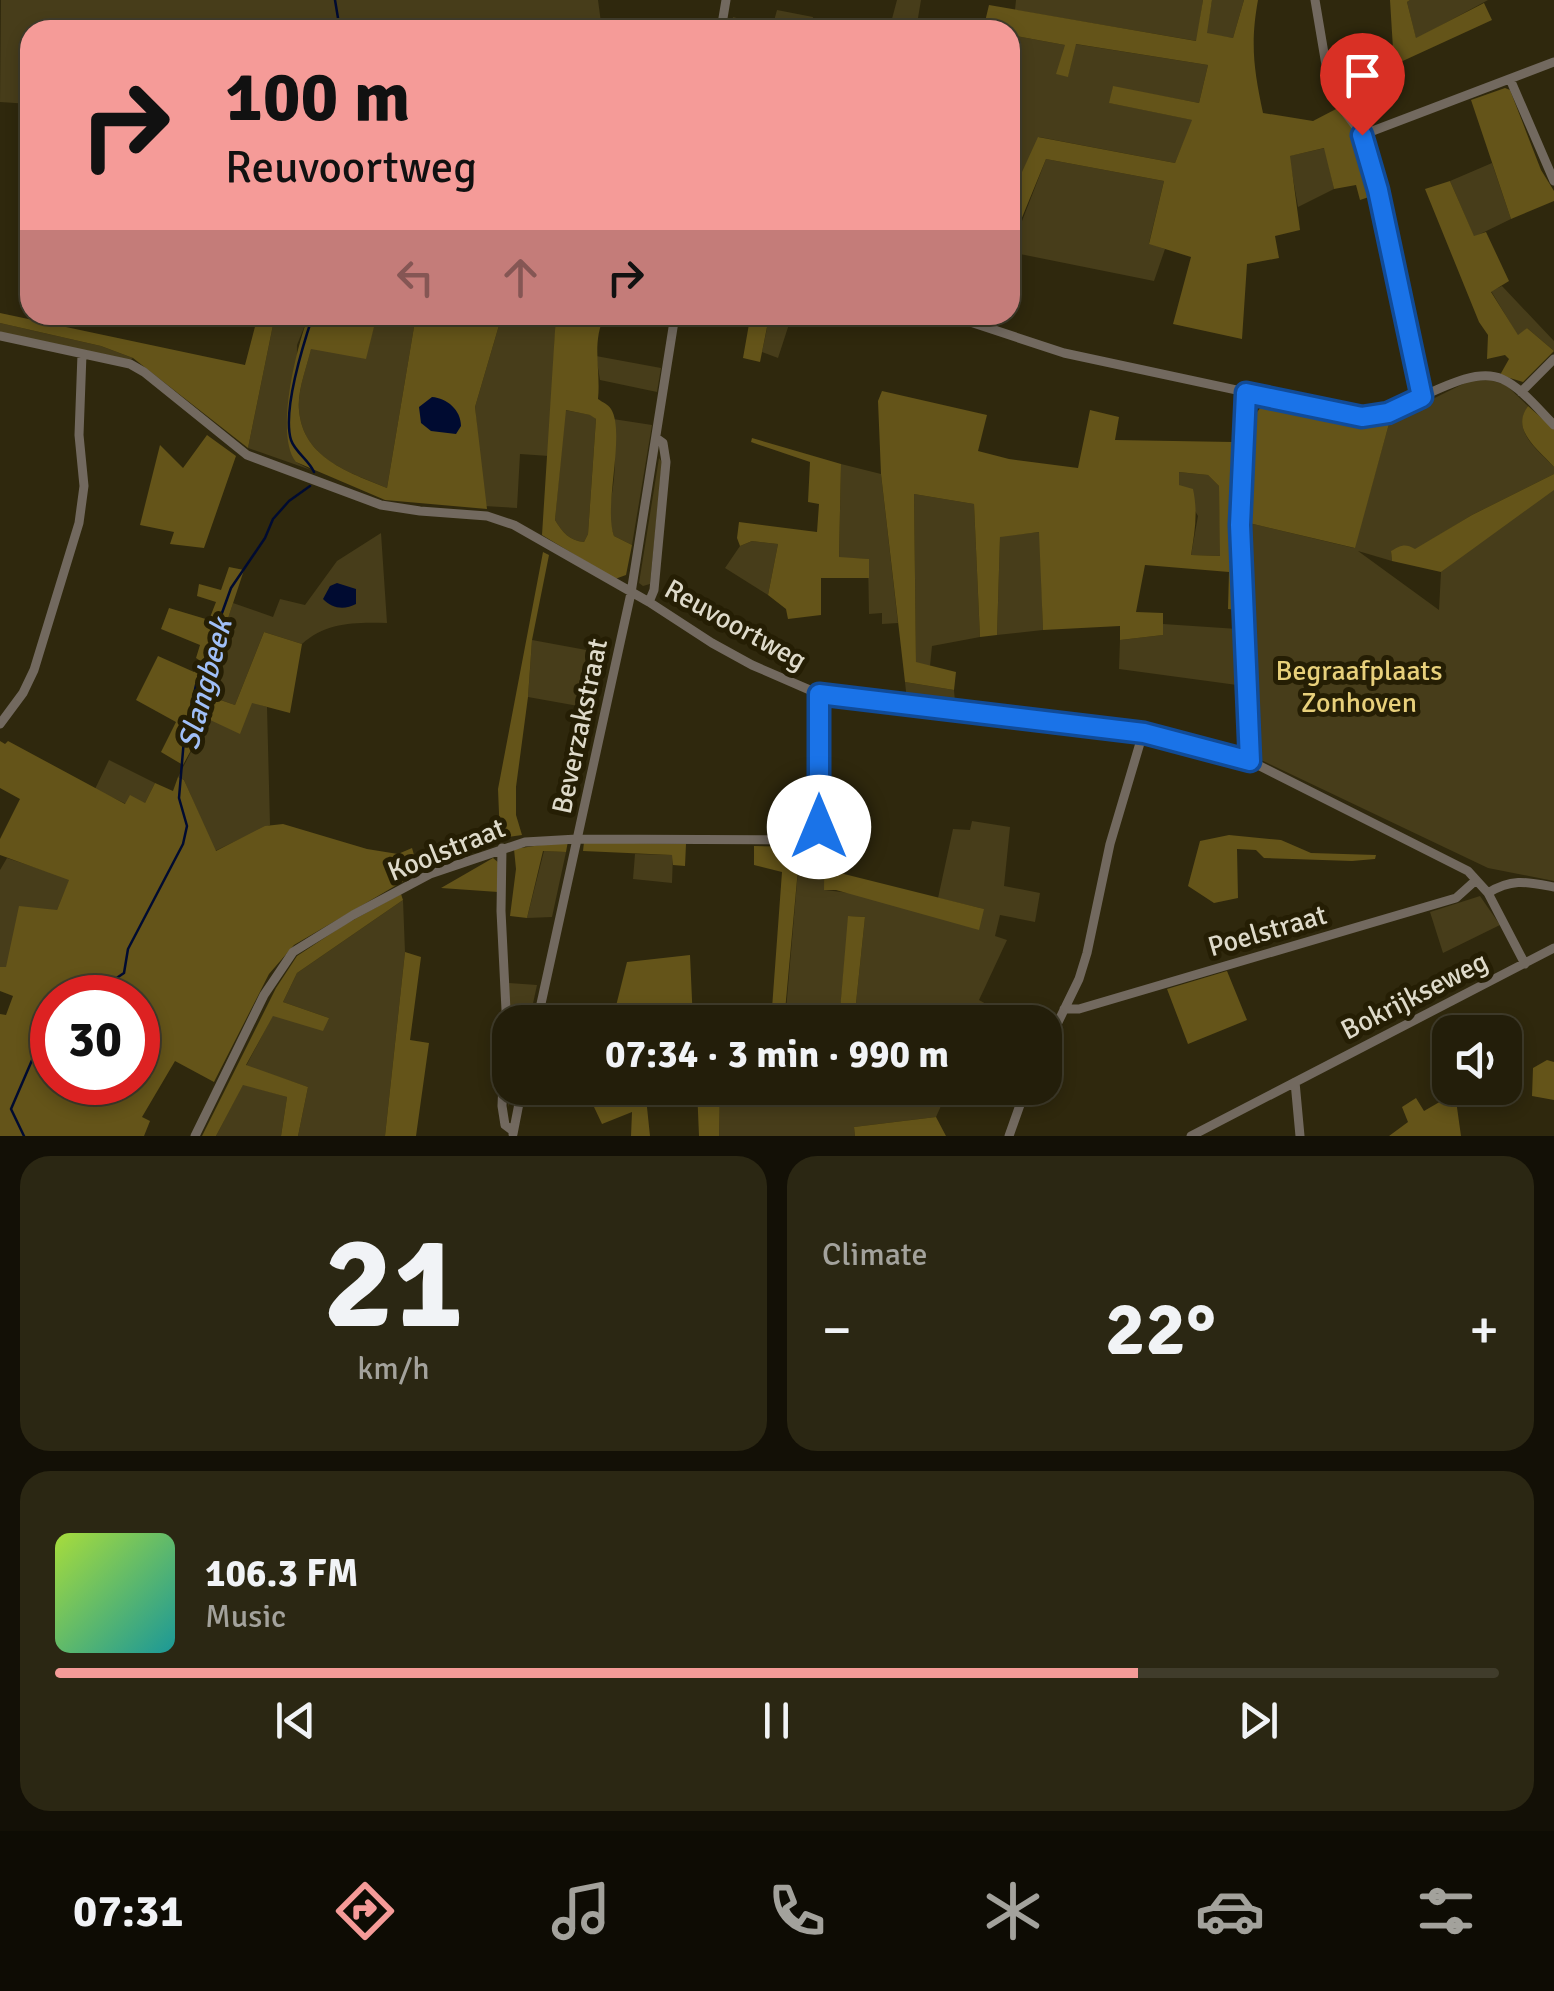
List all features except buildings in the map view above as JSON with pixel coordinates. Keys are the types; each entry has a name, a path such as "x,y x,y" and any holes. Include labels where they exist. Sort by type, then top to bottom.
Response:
{"street":[{"path":"1314,0 1326,66 1340,104 1362,135 1378,190 1422,397"},
{"path":"1362,135 1554,62"},
{"path":"1510,78 1554,181"},
{"name":"Beverzakstraat","path":"541,1005 630,593 673,325"},
{"path":"978,325 1064,354 1362,417 1388,413 1482,375 1504,379 1554,426"},
{"name":"Reuvoortweg","path":"0,336 130,364 231,445 258,460 399,509 501,520 650,602 752,665 819,694 1144,733 1250,761 1456,863 1488,894 1525,964"},
{"path":"0,724 23,694 34,670 79,523 84,486 79,434 82,354"},
{"path":"1521,392 1554,358"},
{"path":"1246,393 1240,525 1250,761"},
{"name":"Beverzakstraat","path":"650,602 666,462 664,443 656,438"},
{"name":"Koolstraat","path":"195,1136 264,995 293,952 430,874 524,842 577,838 805,840 814,836 819,827 819,694"},
{"path":"1062,1013 1087,953 1110,844 1144,733"},
{"path":"502,848 506,1010 502,1106 505,1125 513,1134"},
{"name":"Poelstraat","path":"1064,1009 1079,1008 1456,898 1476,880"},
{"path":"1488,894 1508,881 1554,887"},
{"name":"Bokrijkseweg","path":"1191,1136 1554,948"},
{"path":"1295,1082 1300,1136"},
{"path":"513,1134 519,1105"},
{"path":"1009,1136 1020,1105"}],"green space":[{"path":"1,0 598,0 601,20 20,20 20,103 0,102"},
{"path":"897,0 921,0 918,20 892,20"},
{"path":"1016,0 1203,0 1197,41 1015,10"},
{"path":"1212,0 1244,0 1233,38 1206,34"},
{"path":"1488,0 1416,39 1407,2"},
{"path":"777,10 813,17 813,20 774,20"},
{"path":"1020,37 1065,45 1068,76 1075,44 1208,65 1199,103 1113,87 1110,103 1193,120 1175,163 1039,137 1020,177"},
{"path":"1325,148 1334,189 1298,207 1289,156"},
{"path":"1046,159 1164,181 1149,243 1165,249 1154,281 1020,254 1020,226"},
{"path":"1492,163 1511,219 1474,237 1450,181"},
{"path":"1502,286 1554,341 1554,351 1527,328 1518,336 1491,291"},
{"path":"0,323 101,346 133,358 0,332"},
{"path":"273,325 305,325 297,345 296,462 311,470 248,448"},
{"path":"374,325 414,325 387,488 344,469 319,452 302,427 299,410 311,348 365,358"},
{"path":"499,325 556,325 549,456 520,454 517,508 484,506 475,407"},
{"path":"760,325 789,325 778,358 762,352 767,328"},
{"path":"596,356 661,368 657,392 600,380"},
{"name":"Begraafplaats Zonhoven","path":"1490,380 1506,385 1528,406 1522,424 1524,432 1554,467 1554,474 1472,515 1415,550 1391,551 1392,561 1358,551 1439,610 1441,572 1545,491 1554,489 1554,881 1488,868 1261,760 1253,728 1245,522 1354,548 1390,420 1469,381"},
{"path":"565,410 596,419 588,534 584,542 567,535 555,520"},
{"path":"613,419 652,425 632,545 614,536 610,521 615,463"},
{"path":"659,458 662,462 650,584 643,586 639,583"},
{"path":"841,464 881,474 898,623 882,624 882,613 869,614 868,559 839,558"},
{"path":"1179,472 1208,475 1219,486 1221,556 1191,555 1198,516 1179,485"},
{"path":"914,494 974,504 980,637 932,646 930,666 916,663"},
{"path":"1040,532 1043,630 997,635 1000,536"},
{"path":"381,533 387,623 331,627 302,644 264,632 235,705 203,694 233,603 273,617 280,599 305,605 337,561"},
{"path":"752,541 778,544 768,595 725,568 740,546"},
{"path":"1163,624 1238,629 1237,685 1119,669 1120,640 1163,635"},
{"path":"532,640 608,654 595,709 528,697"},
{"path":"905,682 954,690 955,702 952,706 907,701"},
{"path":"252,702 267,707 270,825 215,851 184,780 178,777 208,719"},
{"path":"109,760 155,783 145,803 126,804 95,789"},
{"path":"972,821 1010,827 1004,886 1040,893 1035,922 1000,915 995,936 1007,940 979,1000 988,1005 856,1005 865,917 849,916 841,1005 786,1005 800,847 824,847 825,890 984,909 938,898 953,829 970,830"},
{"path":"544,851 566,852 552,917 527,918"},
{"path":"635,854 673,855 672,883 633,879"},
{"path":"7,858 70,879 57,910 6,968 0,967 0,870"},
{"path":"1480,896 1500,925 1443,953 1430,912"},
{"path":"403,900 405,952 385,1136 298,1136 308,1087 246,1066 273,1015 329,1018 283,1002 297,973"},
{"path":"509,983 537,985 533,1005 509,1005"},
{"path":"243,1084 287,1097 281,1136 216,1136"},
{"path":"720,1105 941,1105 936,1117 854,1127 855,1136 719,1136"}],"shaded area":[{"path":"1203,0 1212,0 1207,33 1233,38 1244,0 1258,0 1254,57 1263,113 1313,121 1338,108 1359,139 1375,195 1360,200 1356,185 1334,189 1324,148 1290,156 1300,230 1275,236 1279,258 1247,264 1242,339 1173,324 1191,257 1149,244 1164,181 1046,159 1020,223 1020,176 1038,137 1175,163 1192,120 1109,103 1113,86 1199,103 1208,65 1076,44 1068,77 1056,74 1065,45 1020,37 1020,20 985,20 989,5 1196,41"},
{"path":"1390,0 1410,0 1407,2 1416,38 1484,3 1492,20 1394,65"},
{"path":"1505,88 1510,90 1541,170 1554,191 1554,201 1511,219 1471,100"},
{"path":"1450,181 1474,236 1486,232 1509,281 1491,292 1518,335 1527,328 1554,351 1523,382 1500,375 1509,359 1505,355 1487,359 1488,335 1479,322 1425,189"},
{"path":"0,313 20,317 20,325 57,325 245,365 255,325 273,325 248,448 133,358 101,346 0,323"},
{"path":"306,325 374,325 366,359 311,349 299,410 302,426 318,452 343,469 387,488 414,325 499,325 475,407 487,509 385,500 296,462 290,449 287,412"},
{"path":"555,325 601,325 597,346 598,399 610,407 616,435 611,523 614,536 632,545 626,575 615,579 542,535","holes":["566,410 596,419 588,534 584,542 567,535 555,520"]},
{"path":"749,325 767,327 760,362 743,358"},
{"path":"882,391 987,415 978,451 1078,468 1090,410 1119,417 1115,440 1233,442 1237,446 1238,610 1228,609 1229,572 1145,565 1136,612 1163,613 1163,635 1120,640 1120,626 1043,630 1039,532 1000,537 997,635 980,637 974,504 914,494 916,662 956,672 954,690 905,682 881,474 878,401","holes":["1179,472 1208,475 1219,486 1220,556 1191,555 1195,497 1193,489 1179,485"]},
{"path":"1273,402 1369,422 1390,420 1355,548 1245,522 1252,419 1263,404"},
{"path":"1528,406 1554,429 1554,467 1524,431 1523,415"},
{"path":"207,435 236,456 204,548 170,544 174,532 140,525 160,445 183,468"},
{"path":"752,438 841,464 839,557 869,559 869,578 821,578 821,615 788,619 786,609 768,595 778,544 752,541 740,546 739,522 817,532 819,504 808,502 810,462 751,442"},
{"path":"1554,474 1554,490 1441,572 1392,561 1394,549 1406,545 1415,549"},
{"path":"543,552 549,555 532,640 516,787 516,815 522,835 500,838 498,789"},
{"path":"229,567 244,570 203,694 235,705 264,632 302,644 290,713 252,703 240,734 208,719 183,765 161,752 176,722 136,700 158,656 194,672 200,645 161,629 169,608 209,620 216,602 197,596 199,584 221,590"},
{"path":"0,741 8,741 125,804 130,795 145,803 155,783 173,791 178,777 184,780 216,851 265,826 283,824 367,849 398,854 412,848 419,872 294,945 269,974 214,1082 175,1061 160,1086 160,975 30,975 30,1105 149,1105 142,1117 150,1121 144,1136 0,1136 0,1014 6,1015 13,996 0,991 0,967 6,967 19,906 57,910 69,880 0,855 0,839 20,799 0,788"},
{"path":"825,815 841,816 840,873 984,909 979,930 824,890"},
{"path":"1229,835 1281,840 1311,853 1376,855 1375,859 1352,861 1264,858 1256,850 1237,849 1238,898 1214,903 1188,886 1200,841"},
{"path":"568,841 566,852 543,851 527,918 510,916 516,869 514,849"},
{"path":"584,842 686,844 685,866 673,865 672,855 583,851"},
{"path":"754,846 800,847 786,1005 772,1005 782,872 754,865"},
{"path":"493,858 499,863 498,892 441,888"},
{"path":"401,894 403,900 297,973 283,1002 329,1018 323,1031 273,1016 246,1065 308,1087 298,1136 281,1136 287,1097 243,1085 216,1136 202,1136 276,988 297,956"},
{"path":"848,916 865,917 856,1005 840,1005"},
{"path":"405,952 421,957 410,1040 429,1043 416,1136 385,1136"},
{"path":"690,955 692,1005 616,1005 627,962"},
{"path":"1227,971 1247,1020 1188,1044 1167,989"},
{"path":"1547,1060 1554,1062 1554,1100 1532,1096 1533,1068"},
{"path":"1416,1098 1424,1111 1434,1105 1457,1105 1461,1136 1389,1136 1408,1122 1402,1107"},
{"path":"593,1105 647,1105 650,1136 631,1136 632,1112 602,1124"},
{"path":"698,1105 720,1105 719,1136 699,1136"},
{"path":"936,1117 946,1136 855,1136 854,1127"}],"water":[{"path":"432,397 448,402 456,410 461,426 456,434 431,431 421,423 419,407"},
{"path":"337,583 356,589 356,604 339,608 323,599 330,586"}],"waterway":[{"name":"Slangbeek","path":"335,0 338,20"},
{"name":"Slangbeek","path":"310,325 295,378 289,427 293,444 314,472"},
{"name":"Slangbeek","path":"121,975 128,949 183,844 187,826 179,798 184,739 196,685 231,588 265,538 273,519 310,486"},
{"name":"Slangbeek","path":"24,1136 11,1109 30,1065"}],"route":[{"path":"819,827 819,694 1144,733 1250,761 1240,525 1246,393 1362,417 1388,413 1422,397 1378,190 1362,135"}]}
